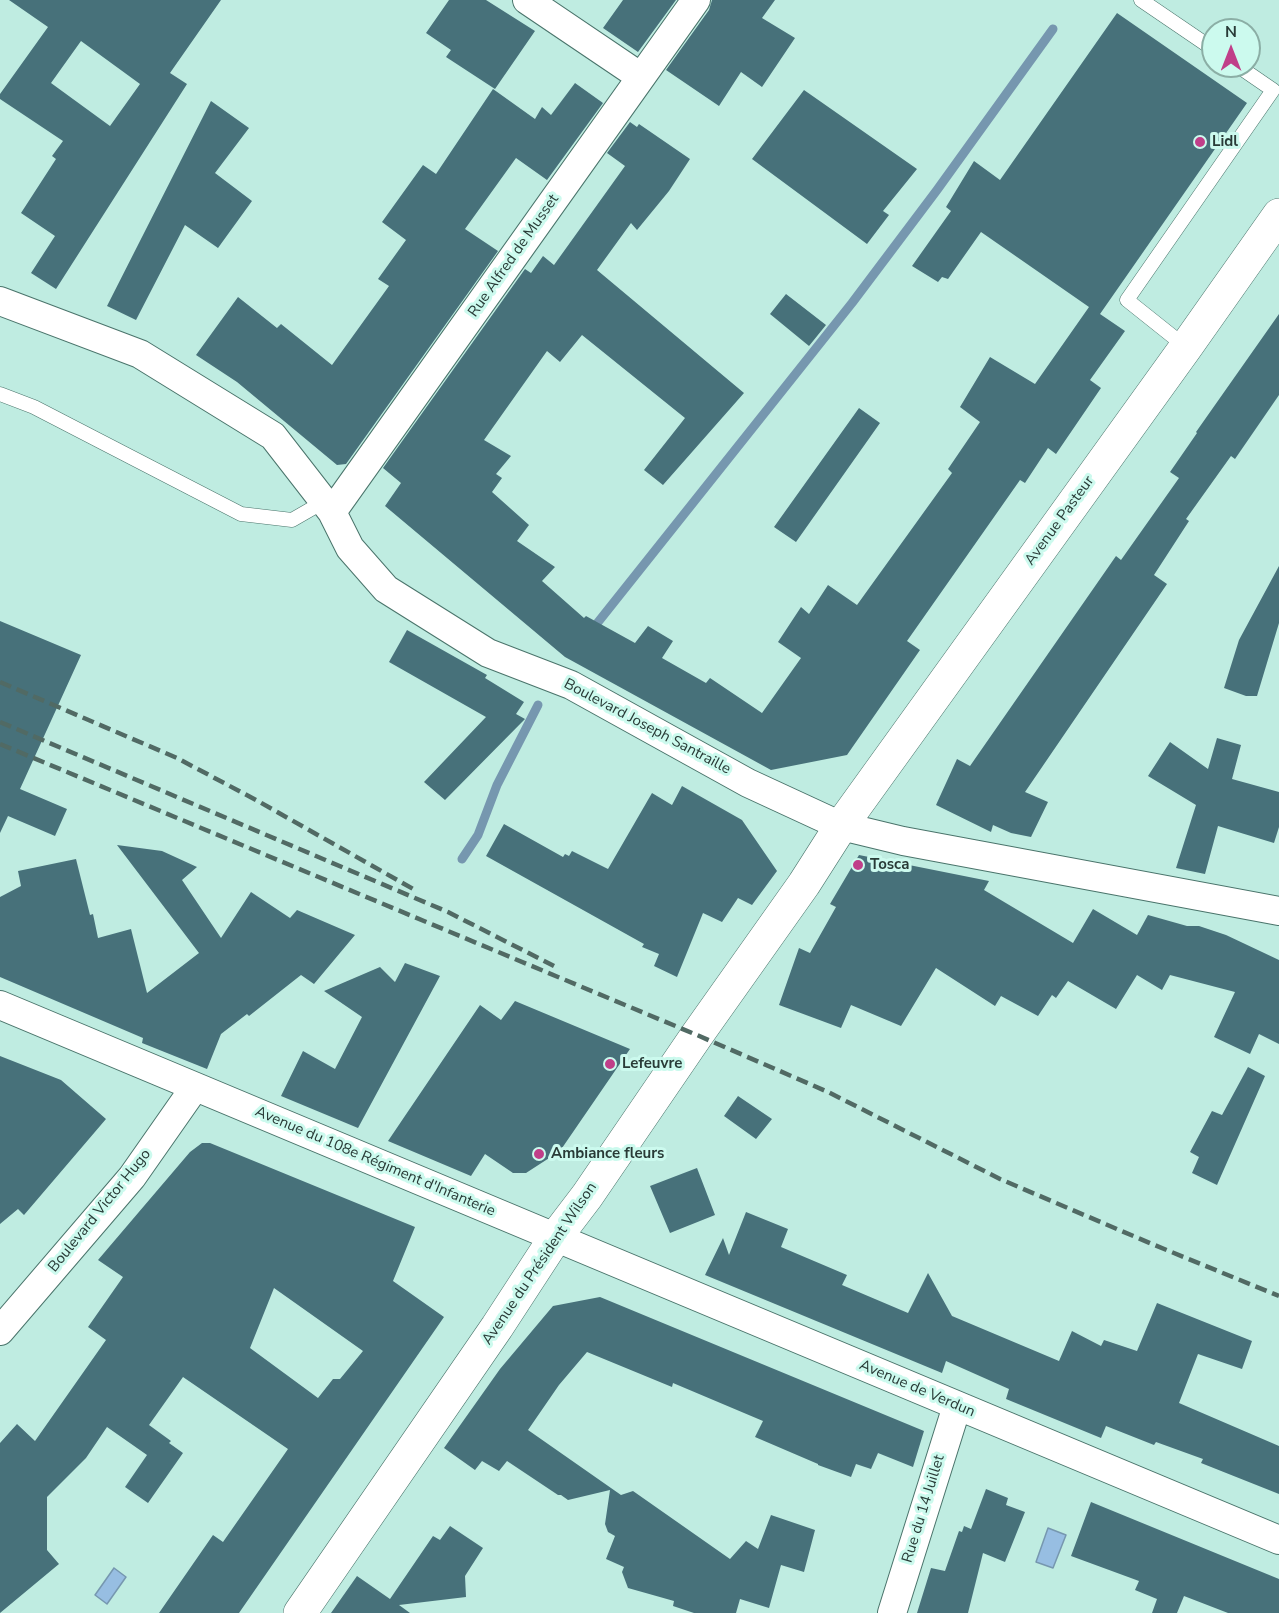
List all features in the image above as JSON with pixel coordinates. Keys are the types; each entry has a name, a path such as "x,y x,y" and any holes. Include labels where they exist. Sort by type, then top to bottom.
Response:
{"main road":[{"name":"Avenue Pasteur","path":"841,825 1279,215"},
{"name":"Avenue du Président Wilson","path":"300,1613 491,1337 555,1238 587,1196 804,884 841,825"}],"street":[{"path":"527,0 641,77"},
{"name":"Rue Alfred de Musset","path":"329,507 696,0"},
{"name":"Boulevard Joseph Santraille","path":"0,301 140,354 264,430 273,436 329,507 350,548 386,589 488,653 571,685 748,783 841,825 903,841 1279,911"},
{"name":"Avenue du 108e Régiment d'Infanterie","path":"0,1005 555,1238"},
{"name":"Boulevard Victor Hugo","path":"0,1331 132,1177 195,1087"},
{"name":"Avenue de Verdun","path":"555,1238 1279,1540"},
{"name":"Rue du 14 Juillet","path":"892,1613 957,1406"}],"lane":[{"path":"1141,0 1201,41"},
{"path":"1186,347 1127,300 1273,90 1256,78"},
{"path":"0,394 34,407 241,514 292,520 329,507"}],"water":[{"path":"1048,1528 1066,1535 1053,1568 1036,1562"},
{"path":"114,1568 126,1577 107,1604 95,1595"}],"building":[{"path":"9,0 221,0 170,73 187,84 56,289 31,273 55,236 21,213 56,159 52,156 63,141 0,99 0,94 48,27","holes":["81,41 140,84 110,126 51,83"]},
{"path":"449,0 486,0 535,31 495,89 446,57 451,50 426,33"},
{"path":"623,0 676,0 638,52 603,28"},
{"path":"712,0 775,0 762,18 795,38 762,87 741,72 719,106 666,70 709,10"},
{"path":"1117,13 1201,71 1201,78 1211,78 1247,103 1100,314 1125,331 1090,380 1101,388 1056,454 1048,448 1025,483 1020,480 907,641 920,650 847,755 771,770 565,657 385,506 401,483 383,468 525,269 531,273 543,256 554,265 625,166 607,153 630,122 637,127 639,124 690,159 669,191 637,230 631,223 597,270 744,393 663,485 644,470 685,418 582,335 560,362 547,351 484,440 511,456 496,474 502,478 492,492 529,525 517,541 555,567 542,581 584,618 586,616 635,643 648,626 673,641 662,658 706,683 710,678 762,713 801,658 778,642 801,607 809,614 828,585 857,605 952,473 948,469 980,422 960,407 990,357 1035,384 1089,307 981,232 948,279 942,277 938,282 912,266 951,211 946,207 974,161 1000,180"},
{"path":"575,83 603,103 547,180 516,158 465,229 498,251 346,464 337,465 237,382 196,355 238,297 277,328 281,324 332,365 389,286 378,279 406,240 382,222 423,165 436,174 493,89 535,119 542,107 551,115"},
{"path":"804,90 917,169 883,211 889,215 867,244 752,159"},
{"path":"211,101 249,128 215,173 252,201 218,248 185,225 136,320 107,306"},
{"path":"786,294 826,325 809,346 770,314"},
{"path":"1279,314 1279,395 1235,459 1231,456 1186,519 1189,521 1154,575 1167,584 1025,792 1048,802 1031,837 1011,833 993,825 991,832 936,805 957,759 970,766 1116,556 1121,560 1179,478 1170,472"},
{"path":"859,408 880,423 796,542 774,527"},
{"path":"1279,566 1279,623 1257,696 1246,696 1224,688 1239,640"},
{"path":"0,621 81,655 20,789 67,809 55,836 8,816 0,833"},
{"path":"407,630 487,675 485,678 524,702 516,714 525,719 445,800 424,782 486,717 389,662"},
{"path":"1217,738 1241,745 1232,779 1279,792 1279,827 1274,843 1218,826 1205,874 1176,868 1196,805 1148,776 1170,742 1208,769"},
{"path":"682,786 742,820 777,871 752,905 738,898 722,922 703,913 677,977 654,966 659,954 642,947 644,944 486,856 504,824 563,857 565,854 569,856 572,851 608,869 652,793 672,805"},
{"path":"117,845 162,851 197,867 182,880 221,938 251,892 290,918 297,910 355,935 314,984 301,975 249,1016 247,1014 221,1034 207,1069 142,1043 143,1038 0,977 0,897 21,886 18,871 76,859 98,938 131,929 147,993 199,953"},
{"path":"859,855 989,881 984,890 1073,943 1093,909 1137,935 1148,915 1187,926 1199,926 1226,935 1279,960 1279,1044 1259,1034 1250,1054 1214,1037 1235,992 1170,975 1162,990 1137,975 1116,1009 1068,981 1056,998 1052,995 1038,1016 1001,996 995,1006 936,968 901,1026 851,1005 841,1028 779,1005 799,948 810,953 836,907 830,904"},
{"path":"405,963 440,976 358,1128 281,1096 303,1051 335,1069 362,1017 324,991 380,967 395,982"},
{"path":"515,1001 630,1049 560,1151 526,1173 513,1173 485,1154 471,1176 388,1141 480,1005 501,1020"},
{"path":"0,1056 61,1080 106,1119 24,1215 18,1209 0,1224"},
{"path":"1248,1067 1265,1076 1217,1185 1192,1173 1199,1157 1190,1152 1212,1111 1222,1115"},
{"path":"738,1096 772,1119 756,1139 724,1116"},
{"path":"202,1143 210,1143 415,1227 393,1281 444,1317 239,1613 159,1613 213,1535 223,1542 288,1449 183,1377 149,1425 183,1453 148,1503 125,1487 147,1455 107,1427 86,1458 47,1497 47,1550 59,1564 0,1613 0,1443 17,1424 35,1441 106,1340 88,1327 123,1277 98,1260 190,1152","holes":["274,1288 363,1351 340,1379 333,1379 318,1398 250,1348"]},
{"path":"697,1168 715,1215 670,1233 650,1186"},
{"path":"746,1212 788,1229 781,1247 847,1275 842,1285 908,1313 928,1273 952,1316 1059,1361 1072,1331 1101,1346 1104,1340 1137,1351 1157,1303 1252,1341 1242,1369 1198,1354 1179,1403 1279,1446 1279,1494 1201,1463 1203,1459 1156,1442 1154,1445 1106,1426 1101,1438 1006,1399 1009,1389 946,1361 942,1373 705,1275 723,1238 729,1255"},
{"path":"600,1297 924,1431 913,1467 878,1453 871,1469 856,1464 851,1477 755,1437 763,1421 673,1383 672,1387 587,1352 559,1385 528,1430 621,1495 633,1491 730,1559 746,1541 758,1549 771,1515 815,1530 804,1572 781,1565 769,1608 740,1599 736,1613 694,1613 673,1606 674,1601 628,1588 622,1572 624,1567 606,1559 615,1536 608,1532 605,1524 610,1490 568,1500 507,1461 499,1471 482,1461 475,1470 444,1448 500,1369 553,1306"},
{"path":"986,1489 1008,1498 1006,1505 1025,1512 1005,1562 983,1553 968,1613 917,1613 931,1568 945,1571 959,1531 962,1532 964,1526 971,1529"},
{"path":"1091,1502 1279,1579 1279,1613 1228,1613 1184,1596 1177,1613 1152,1613 1157,1599 1135,1590 1139,1581 1071,1556"},
{"path":"450,1526 483,1548 465,1576 466,1597 399,1605 410,1613 331,1613 357,1576 390,1599 433,1536 440,1540"}],"waterway":[{"path":"591,631 852,303 1053,29"},
{"path":"462,859 478,835 497,785 538,705"}],"railway":[{"path":"0,682 177,758 415,890"},
{"path":"0,722 448,912 554,966"},
{"path":"0,744 697,1035 828,1092 1000,1179 1279,1296"}],"place":[{"name":"Lidl","path":"1200,142"},
{"name":"Tosca","path":"858,865"},
{"name":"Lefeuvre","path":"610,1064"},
{"name":"Ambiance fleurs","path":"539,1154"}]}
